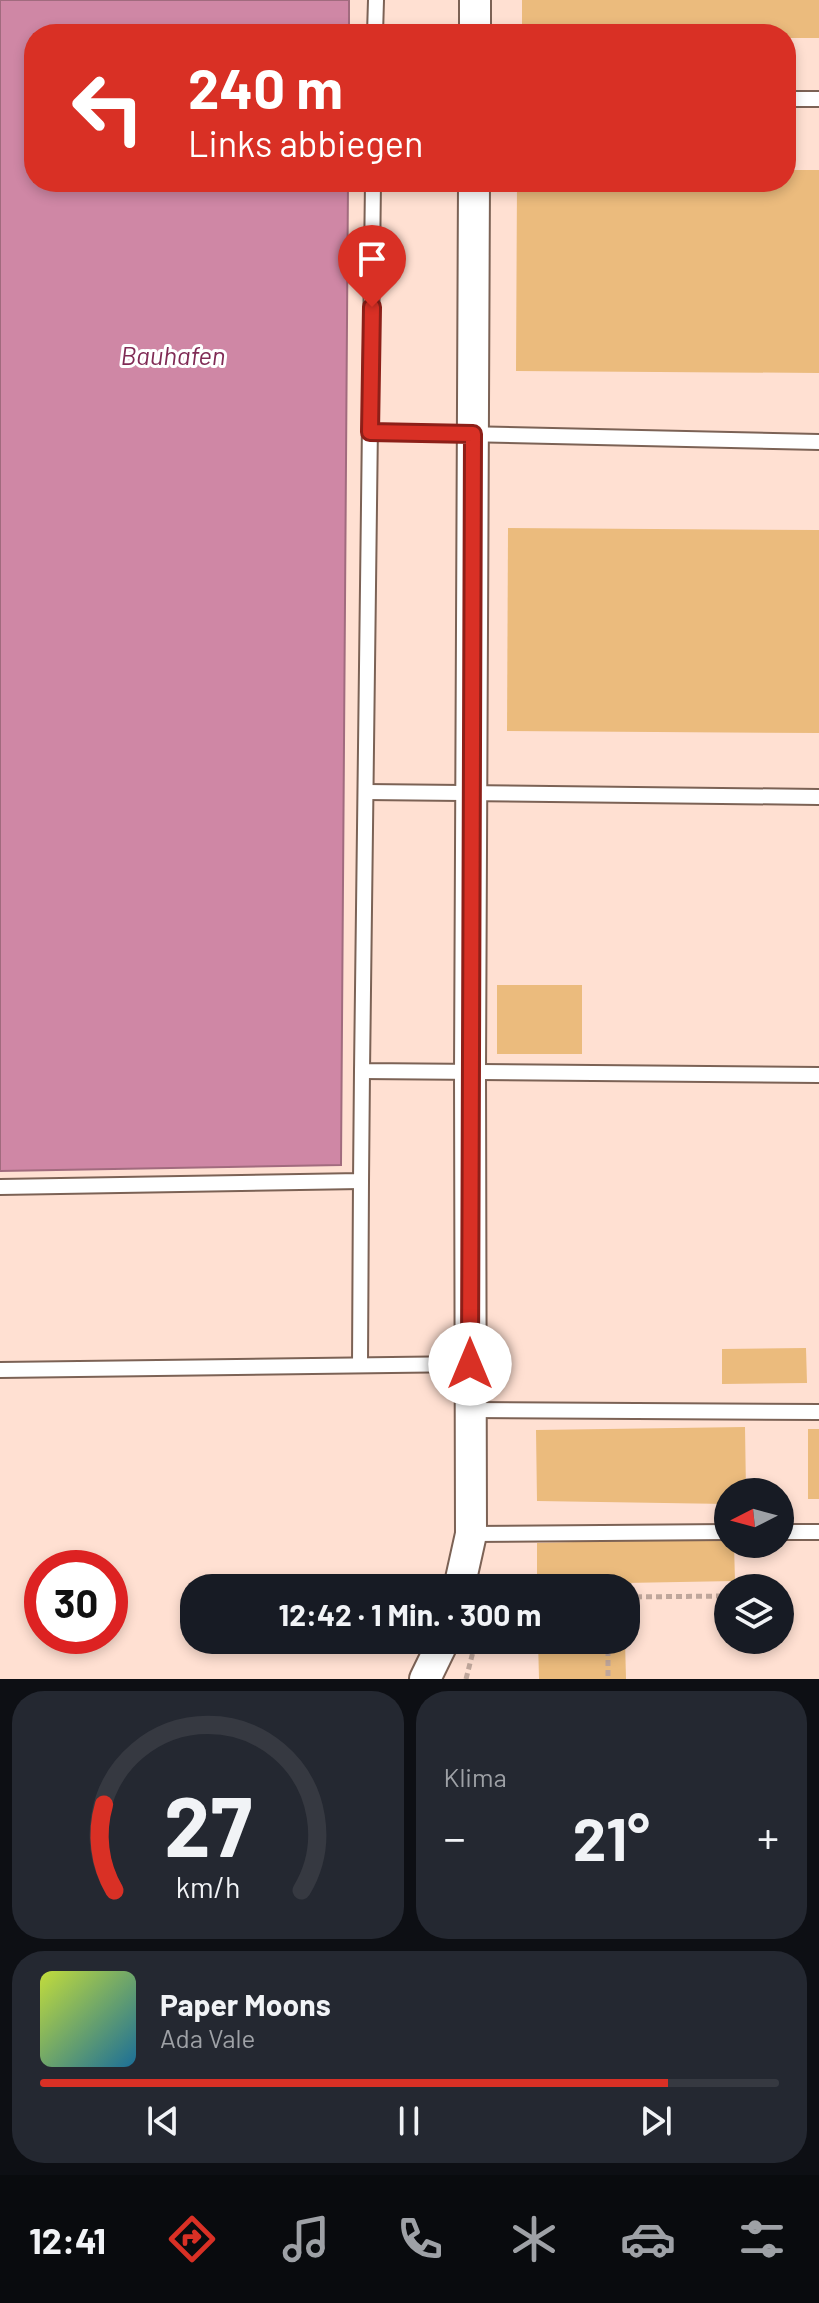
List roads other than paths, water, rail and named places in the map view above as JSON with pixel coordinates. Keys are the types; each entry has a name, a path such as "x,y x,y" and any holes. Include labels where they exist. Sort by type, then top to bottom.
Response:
{"street":[{"path":"475,0 475,24"},
{"path":"462,1574 471,1534 474,192"},
{"path":"425,1679 437,1654"}],"lane":[{"path":"375,24 376,0"},
{"path":"796,99 819,99"},
{"path":"360,1365 373,192"},
{"path":"370,432 819,442"},
{"path":"366,792 819,797"},
{"path":"362,1071 819,1075"},
{"path":"0,1187 361,1181"},
{"path":"0,1370 470,1364"},
{"path":"472,1410 819,1412"},
{"path":"471,1534 714,1532"},
{"path":"794,1532 819,1532"}],"water":[{"name":"Bauhafen","path":"0,0 349,0 349,24 24,24 24,192 348,192 341,1165 0,1171"}]}
